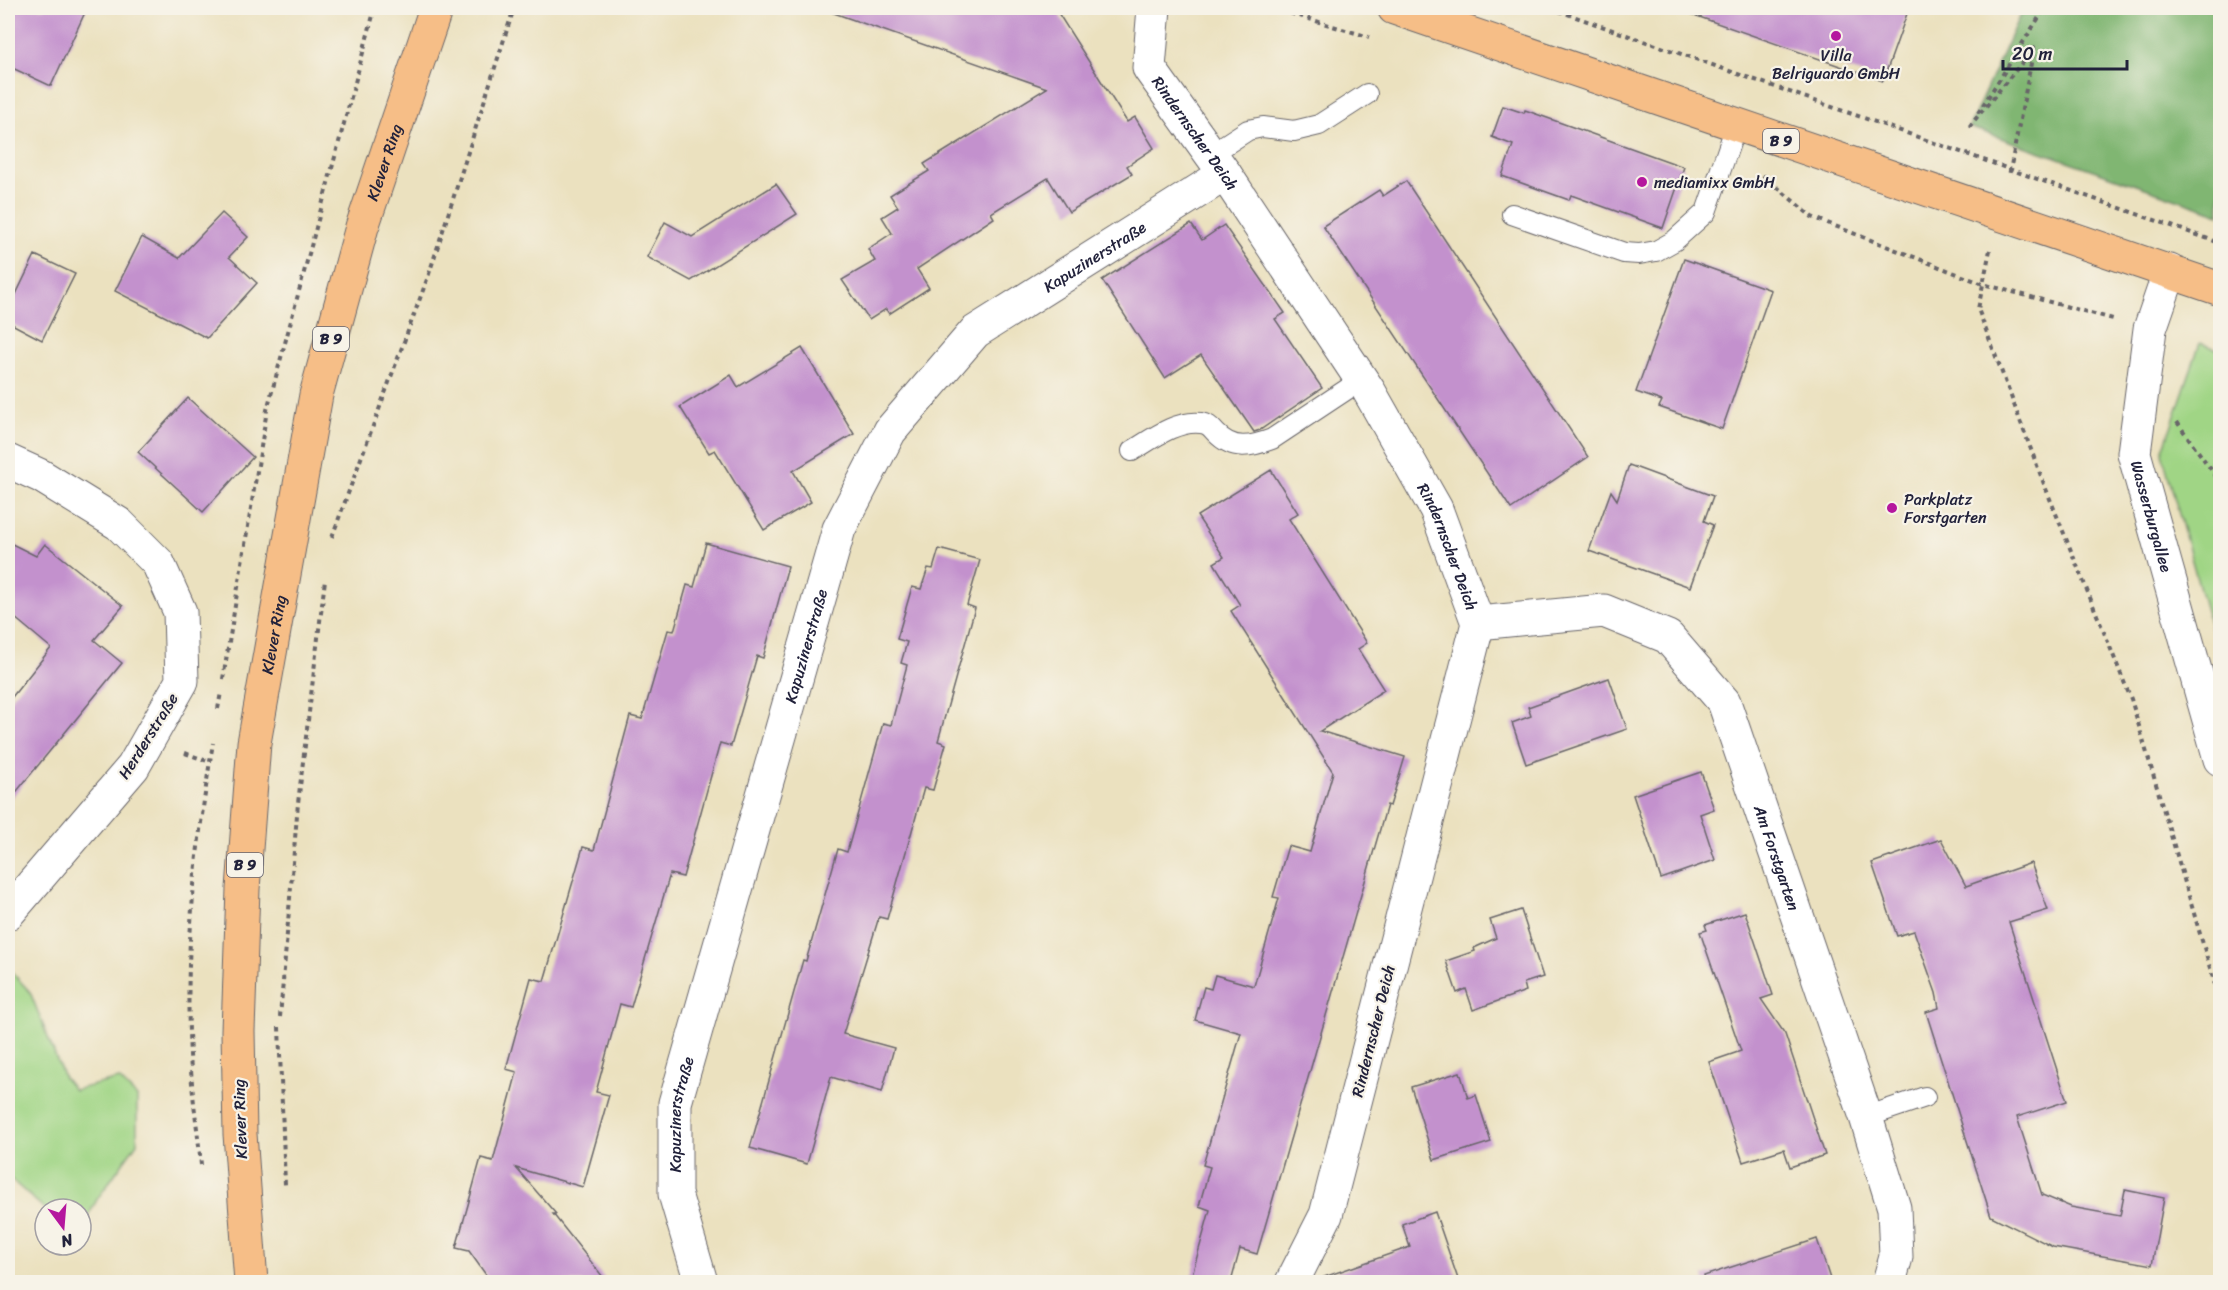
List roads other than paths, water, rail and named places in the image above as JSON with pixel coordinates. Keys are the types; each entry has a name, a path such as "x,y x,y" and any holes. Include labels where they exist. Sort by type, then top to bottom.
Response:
{"main road":[{"name":"Klever Ring","path":"251,1282 240,1134 238,1031 243,889 254,742 316,395 362,227 436,8"},
{"name":"B 9","path":"1394,8 2220,289"}],"street":[{"name":"Rindernscher Deich","path":"1154,8 1149,68 1218,164 1361,380 1436,509 1478,623 1326,1215 1292,1282"},
{"name":"Kapuzinerstraße","path":"701,1282 675,1194 675,1103 838,529 891,431 975,332 1218,164"},
{"name":"Wasserburgallee","path":"2170,271 2150,329 2134,453 2220,759"},
{"name":"Herderstraße","path":"8,461 41,476 119,524 158,563 180,612 182,681 133,766 8,913"},
{"name":"Am Forstgarten","path":"1478,623 1604,611 1668,637 1724,702 1866,1117 1894,1208 1896,1257 1889,1282"}],"lane":[{"path":"1218,164 1248,130 1263,127 1294,131 1311,128 1367,94"},
{"path":"1512,214 1624,253 1639,254 1656,251 1674,241 1706,212 1736,126"},
{"path":"1132,451 1168,430 1199,423 1210,426 1229,443 1241,447 1256,445 1272,439 1361,380"},
{"path":"1866,1117 1925,1097"}],"place":[{"name":"Villa Belriguardo GmbH","path":"1836,36"},
{"name":"mediamixx GmbH","path":"1642,182"},
{"name":"Parkplatz Forstgarten","path":"1892,508"}]}
